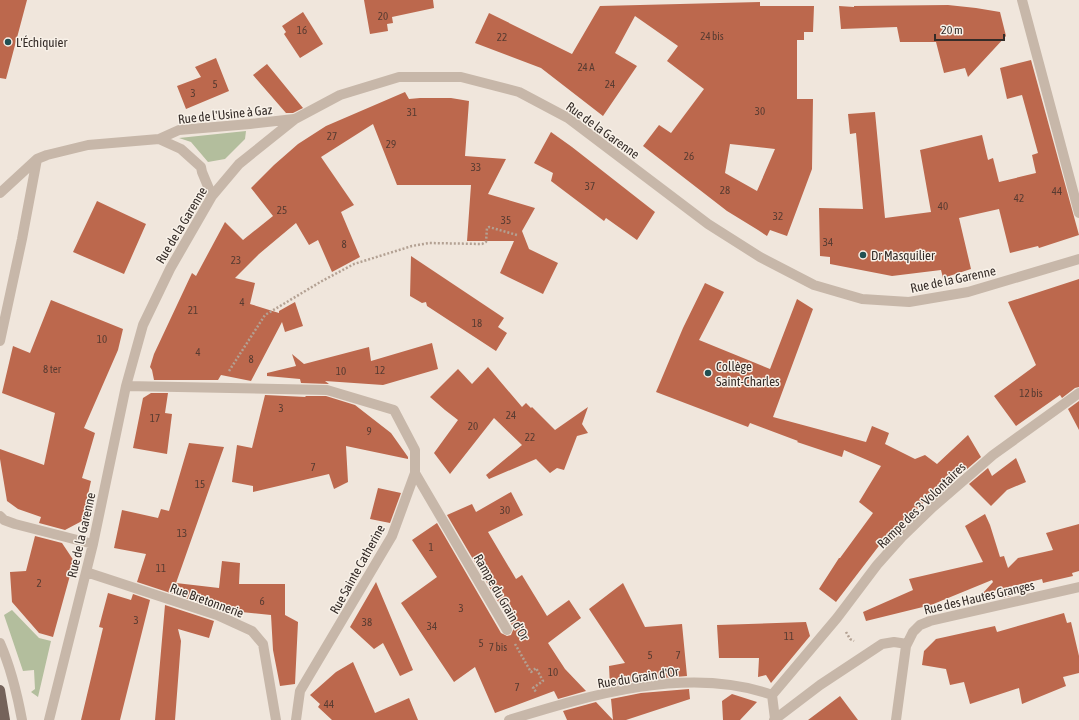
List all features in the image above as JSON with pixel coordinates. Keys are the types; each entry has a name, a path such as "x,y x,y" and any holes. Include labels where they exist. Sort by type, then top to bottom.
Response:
{"main road":[{"path":"0,690 5,720"}],"street":[{"path":"1022,0 1079,213"},
{"name":"Rue de la Garenne","path":"49,720 93,544 126,386 143,325 170,269 212,196 239,164 294,119 340,95 399,77 461,77 519,92 568,118 708,224 760,257 814,285 862,299 909,302 968,292 1079,259"},
{"name":"Rue de l'Usine à Gaz","path":"0,193 37,159 47,155 88,145 159,139 178,130 294,119"},
{"name":"Rue de l'Usine à Gaz","path":"159,139 181,149 201,167 212,196"},
{"path":"0,341 22,239 37,159"},
{"name":"Rue Sainte Catherine","path":"126,386 327,390 394,410 415,450 415,473 392,536 300,692 296,720"},
{"name":"Rampe des 3 Volontaires","path":"772,695 837,618 877,565 902,537 933,507 993,455 1079,393"},
{"name":"Rampe du Grain d'Or","path":"415,473 506,630"},
{"path":"0,516 4,520 15,524 93,544"},
{"name":"Rue Bretonnerie","path":"86,572 217,615 252,631 263,644 276,720"},
{"name":"Rue des Hautes Granges","path":"907,644 913,632 920,625 930,621 1079,587"},
{"path":"775,720 820,685 882,644 894,642 907,644 896,720"},
{"path":"0,643 9,665 22,720"},
{"name":"Rue du Grain d'Or","path":"509,720 551,707 657,684 719,684 746,687 772,695"},
{"path":"772,695 775,720"}],"path":[{"path":"226,376 265,315 354,264 412,246 429,243 482,244 486,242 487,228 489,227 517,235"},
{"name":"Rampe du Grain d'Or","path":"506,630 531,672 536,668 543,681 533,688 537,694 550,690 551,707"}],"green space":[{"path":"246,131 245,139 225,159 208,162 191,142 179,138"},
{"path":"12,610 39,638 51,641 38,697 31,692 35,689 34,670 23,671 4,615"}],"building":[{"name":"L'Échiquier","path":"0,0 27,0 6,79 0,78"},
{"path":"364,0 433,0 434,8 392,17 393,23 387,24 388,31 370,34"},
{"path":"760,2 760,6 814,6 813,32 804,32 804,40 797,40 797,99 813,99 812,169 787,236 770,230 767,236 727,211 643,146 659,125 671,133 704,89 667,61 678,46 635,16 615,53 637,66 603,116 541,68 475,43 489,13 572,54 600,6","holes":["730,144 775,149 757,191 725,173"]},
{"path":"948,5 1000,12 1006,36 968,77 965,68 944,73 936,42 900,42 897,27 841,29 839,6"},
{"path":"303,12 323,44 300,58 284,34 286,32 282,26"},
{"path":"216,58 229,91 186,109 177,86 201,77 195,67"},
{"path":"1031,60 1079,235 1039,248 1038,246 1010,253 999,209 959,218 971,269 943,278 941,270 892,276 830,264 830,257 820,256 819,208 863,209 856,133 850,134 848,114 875,112 885,218 931,212 920,150 982,135 988,160 993,158 999,182 1036,173 1032,155 1038,153 1022,95 1007,99 1000,68"},
{"path":"267,64 303,108 293,113 286,113 253,75"},
{"path":"405,92 409,99 451,98 469,101 465,156 506,159 488,194 535,208 522,231 529,249 558,263 543,294 500,273 514,241 467,241 471,185 397,185 373,124 321,157 354,205 341,212 360,257 332,272 318,240 309,245 296,223 259,254 235,278 255,283 250,304 279,313 279,311 295,302 303,326 285,332 282,322 251,381 221,375 218,380 154,380 150,367 154,354 192,273 196,276 225,222 243,240 273,216 251,188 298,144 326,126"},
{"path":"551,132 655,212 637,240 606,218 604,221 551,181 553,173 534,163"},
{"path":"97,201 146,224 124,274 73,252"},
{"path":"411,256 504,318 498,327 507,333 496,351 427,306 426,302 422,303 410,296"},
{"path":"1079,279 1079,387 1075,388 1062,398 1060,395 1016,426 994,396 1036,365 1008,302"},
{"path":"705,283 724,292 699,340 770,369 797,299 813,309 773,417 866,442 872,426 889,433 885,444 915,459 925,455 937,464 968,435 981,457 922,504 889,536 888,534 836,602 819,589 839,558 873,513 859,502 881,466 844,450 842,457 797,442 798,441 750,423 748,427 656,392 683,328"},
{"path":"51,300 123,329 118,350 84,428 95,433 82,478 91,481 82,521 65,530 39,523 41,517 18,509 7,501 0,459 0,449 44,465 55,413 2,393 13,346 30,353"},
{"path":"432,343 438,369 383,385 325,381 329,384 301,383 300,379 267,376 267,373 296,366 292,354 304,364 369,347 371,361"},
{"path":"488,367 522,407 526,403 531,408 532,407 555,430 588,407 582,424 588,433 577,436 564,470 557,468 550,473 536,459 489,479 486,475 522,445 494,418 450,474 434,453 458,420 430,397 458,369 472,384"},
{"path":"151,393 168,393 165,413 172,414 167,454 133,448 143,398"},
{"path":"265,395 306,397 305,396 326,396 355,405 391,433 408,459 346,446 348,482 334,489 329,474 253,492 253,486 232,482 237,445 252,448"},
{"path":"1079,401 1079,430 1068,409"},
{"path":"189,443 224,447 176,583 219,588 222,561 240,563 239,584 285,584 285,615 298,622 295,684 280,686 273,650 271,615 222,610 137,582 146,554 114,548 122,510 158,518 161,509 169,511"},
{"path":"1016,458 1026,482 1007,490 991,506 969,484 988,468 992,476"},
{"path":"378,488 401,493 390,523 370,519"},
{"path":"511,492 523,515 488,532 516,579 522,575 547,616 569,600 581,618 548,643 565,669 586,691 558,699 554,691 495,713 475,667 454,682 401,603 437,577 412,540 437,523 501,633 507,636 511,635 513,627 447,515 472,504 476,512"},
{"path":"985,514 1000,557 1004,556 1008,568 1018,558 1053,550 1046,533 1079,524 1079,571 1072,573 1073,576 1043,583 1042,579 1009,587 1012,596 1001,598 997,590 983,593 993,582 992,580 931,605 866,621 863,612 913,590 909,579 983,562 965,526"},
{"path":"35,536 62,543 74,561 53,637 39,633 12,602 10,572 26,571"},
{"path":"376,582 413,670 400,676 383,643 374,649 350,627"},
{"path":"623,583 645,627 682,624 687,676 639,680 610,686 609,666 625,663 589,609"},
{"path":"108,593 131,600 133,594 150,600 120,720 81,720 103,628 99,627"},
{"path":"165,605 214,621 209,638 178,629 181,641 175,720 155,720"},
{"path":"1064,613 1067,623 1071,622 1079,656 1079,673 1063,677 1066,686 1022,704 1019,688 970,704 964,682 950,685 946,669 922,665 924,651 936,639 995,626 997,632"},
{"path":"806,622 810,636 771,683 766,675 758,677 759,658 719,658 717,625"},
{"path":"353,662 375,713 409,698 418,720 332,720 318,707 320,704 310,695 336,672"},
{"path":"689,689 690,699 626,720 613,720 611,699 641,693"},
{"path":"732,694 757,702 740,720 723,720 722,701"},
{"path":"840,696 858,720 808,720"},
{"path":"596,702 613,720 567,720 563,711"}],"place":[{"name":"L'Échiquier","path":"8,42"},
{"name":"Dr Masquilier","path":"863,255"},
{"name":"Collège Saint-Charles","path":"708,373"}]}
